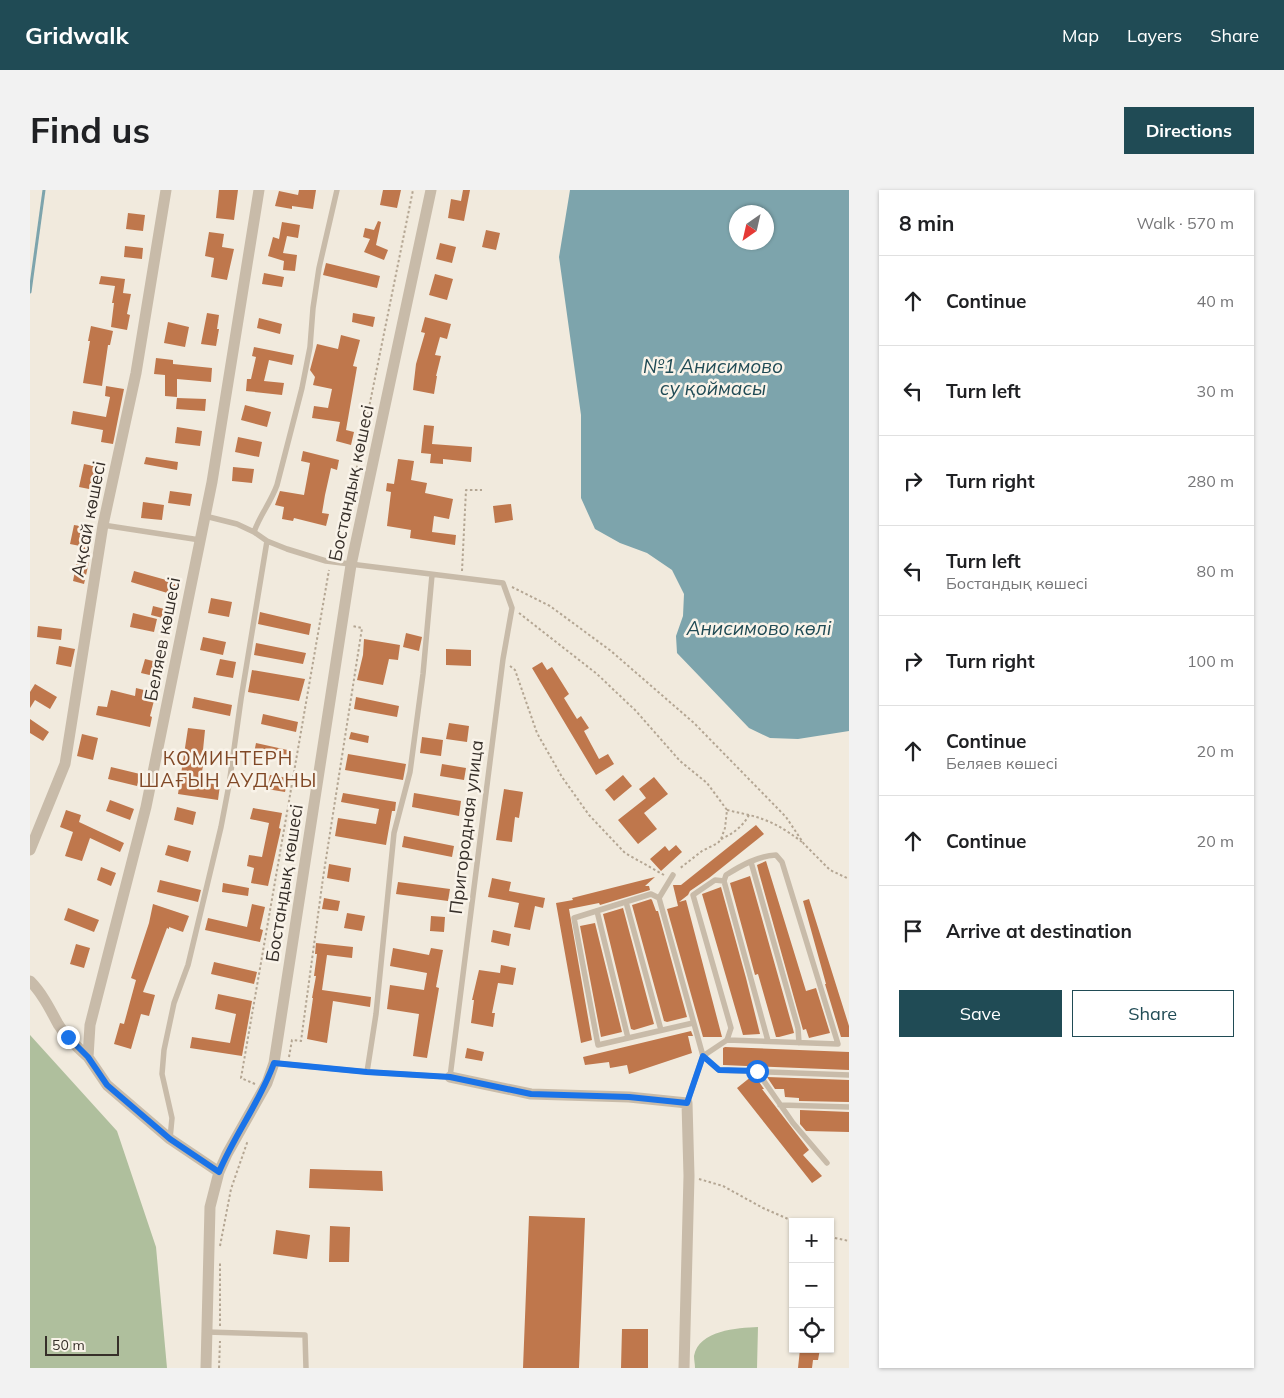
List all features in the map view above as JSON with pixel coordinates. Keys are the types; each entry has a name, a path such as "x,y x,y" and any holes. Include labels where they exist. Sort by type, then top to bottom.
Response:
{"street":[{"name":"Ақсай көшесі","path":"30,850 65,764 103,525 136,373 166,190"},
{"name":"Беляев көшесі","path":"88,1057 90,1025 146,807 214,472 259,190"},
{"name":"Бостандық көшесі","path":"206,1368 210,1207 219,1172 227,1154 264,1089 274,1063 351,565 431,190"},
{"path":"30,981 42,996 59,1026 88,1057 107,1085 170,1139 219,1172"},
{"path":"450,1077 531,1094 629,1097 687,1103 689,1176 684,1368"}],"lane":[{"path":"254,532 260,516 266,511 272,499 277,485 302,388 310,347 319,268 337,190"},
{"path":"205,516 237,524 267,541 330,562 504,583"},
{"path":"103,525 200,540"},
{"path":"170,1139 172,1118 162,1074 164,1050 174,1003 188,965 221,827 229,785 240,699 267,541"},
{"path":"367,1072 376,1014 394,833 410,772 424,674 432,575"},
{"name":"Пригородная улица","path":"450,1077 503,659 512,608 504,583"},
{"path":"687,1103 703,1056 727,1040 838,1044 782,862 776,855 764,856 750,862 726,874 724,880 768,1041"},
{"path":"750,862 798,1028 799,1042"},
{"path":"659,898 673,875"},
{"path":"724,880 715,880 693,895 731,1028 727,1040"},
{"path":"693,1023 598,1045 574,918 652,894 659,898 703,1056 719,1070 849,1075"},
{"path":"626,902 661,1030"},
{"path":"597,911 628,1038"},
{"path":"274,1063 367,1072 450,1077"},
{"path":"757,1071 793,1123 827,1163"},
{"path":"780,1105 849,1107"},
{"path":"207,1332 305,1335 306,1368"}],"path":[{"path":"264,1089 242,1078 331,556 341,546 413,190"},
{"path":"462,578 466,490 482,490"},
{"path":"504,583 550,606 611,652 694,723 786,817 804,844"},
{"path":"512,608 597,674 636,711 680,761 707,783 727,810 764,818 782,827 804,844 830,870 849,879"},
{"path":"503,659 514,670 537,733 562,777 589,815 625,853 665,876 673,875 682,865 738,829 749,815"},
{"path":"721,839 727,810"},
{"path":"689,1176 723,1186 763,1208 789,1219"},
{"path":"834,1238 849,1241"}],"green space":[{"path":"30,1035 117,1131 156,1247 167,1368 30,1368"},
{"path":"758,1327 757,1368 695,1368 694,1356 697,1347 703,1341 720,1332"}],"water":[{"name":"Анисимово көлі","path":"570,190 849,190 849,731 798,739 770,738 749,728 677,653 676,636 683,616 684,594 672,570 647,553 620,543 595,529 581,498 581,415 559,257"}],"building":[{"path":"219,190 238,190 234,220 216,218"},
{"path":"299,190 316,190 313,209 292,206 292,209 275,206 279,191 298,195"},
{"path":"383,190 401,190 397,208 380,205"},
{"path":"463,190 470,190 464,221 448,218 451,199 461,201"},
{"path":"128,213 145,215 143,231 126,229"},
{"path":"378,221 381,222 376,245 388,250 384,260 364,252 370,239 363,237 365,228 374,230"},
{"path":"282,222 300,225 298,238 287,236 283,253 297,255 295,271 283,270 284,261 268,256 273,237 279,239"},
{"path":"486,230 500,233 496,250 482,247"},
{"path":"209,232 224,234 222,247 234,249 227,280 211,277 214,258 205,256"},
{"path":"440,243 456,247 452,263 436,259"},
{"path":"125,246 143,248 142,259 124,257"},
{"path":"326,263 380,276 377,288 323,275"},
{"path":"264,273 284,277 282,287 262,284"},
{"path":"435,274 453,279 447,300 429,295"},
{"path":"101,276 125,279 123,293 131,294 127,314 130,315 127,330 111,327 115,286 99,284"},
{"path":"207,313 219,315 216,346 201,344"},
{"path":"353,313 375,317 373,327 352,322"},
{"path":"425,317 451,324 447,339 440,337 435,355 441,356 434,394 413,390 416,364 425,333 421,332"},
{"path":"259,318 282,324 280,334 257,328"},
{"path":"168,322 189,327 185,347 164,343"},
{"path":"91,326 113,331 110,345 108,345 102,386 83,383"},
{"path":"341,335 360,340 353,366 357,367 346,430 354,432 351,445 336,441 340,422 312,418 314,406 328,408 332,389 313,385 315,377 310,370 317,344 338,349"},
{"path":"254,347 294,355 292,365 269,360 264,381 284,383 282,395 246,391 247,379 251,379 256,357 252,356"},
{"path":"156,358 173,360 173,364 212,368 211,382 177,379 177,397 165,396 165,375 154,374"},
{"path":"106,386 124,389 113,444 101,442 103,430 71,424 73,411 106,417 110,397 105,396"},
{"path":"177,398 206,399 205,411 176,409"},
{"path":"245,405 271,412 267,427 241,420"},
{"path":"424,425 434,426 432,444 472,447 471,462 443,459 443,464 430,463 431,454 421,453"},
{"path":"177,427 202,431 200,446 175,443"},
{"path":"238,437 262,442 259,457 235,452"},
{"path":"303,451 339,460 337,470 331,468 325,495 322,513 329,514 326,526 294,518 293,521 282,519 284,507 275,505 280,491 304,495 310,463 301,461"},
{"path":"146,457 178,462 177,470 144,464"},
{"path":"398,459 414,461 411,480 427,483 425,493 453,499 449,519 434,516 432,532 456,535 455,545 410,538 411,530 387,526 391,492 386,491 387,483 394,484"},
{"path":"84,464 98,467 94,490 79,487"},
{"path":"233,467 254,469 252,483 232,481"},
{"path":"170,491 192,494 190,506 168,503"},
{"path":"143,502 164,505 162,520 141,518"},
{"path":"511,504 513,520 495,523 493,506"},
{"path":"74,525 92,528 86,561 89,562 84,584 73,581 80,546 70,544"},
{"path":"134,571 177,583 174,595 131,582"},
{"path":"211,598 232,602 229,617 208,613"},
{"path":"153,606 172,611 170,620 151,615"},
{"path":"260,612 311,624 309,635 258,624"},
{"path":"133,613 157,619 154,632 130,627"},
{"path":"38,626 62,629 61,640 37,637"},
{"path":"406,633 422,637 419,651 403,647"},
{"path":"203,637 226,642 223,655 200,650"},
{"path":"364,639 400,645 398,660 389,659 383,685 357,680 363,655"},
{"path":"256,643 306,653 303,664 254,655"},
{"path":"59,646 75,649 71,667 56,664"},
{"path":"446,649 471,650 471,666 446,665"},
{"path":"145,659 161,663 158,677 141,673"},
{"path":"220,659 236,662 233,678 216,675"},
{"path":"542,662 547,670 552,667 569,694 564,698 577,719 581,716 589,728 584,731 599,759 608,754 614,764 596,775 532,668"},
{"path":"252,670 305,679 299,701 248,692"},
{"path":"35,684 57,697 50,709 35,700 30,708 30,692"},
{"path":"136,688 156,693 150,716 152,717 150,727 96,715 98,706 107,707 111,690 135,696"},
{"path":"194,697 232,705 230,716 192,708"},
{"path":"356,697 399,706 397,717 354,709"},
{"path":"263,714 298,722 296,732 261,724"},
{"path":"30,719 49,732 43,741 30,733"},
{"path":"449,723 469,726 467,742 446,739"},
{"path":"188,728 205,730 202,760 204,761 200,782 220,785 218,800 178,794"},
{"path":"351,732 369,736 368,743 349,739"},
{"path":"82,734 98,738 93,760 77,756"},
{"path":"422,737 443,740 441,756 420,753"},
{"path":"256,743 292,751 290,760 254,753"},
{"path":"348,754 406,764 403,780 345,770"},
{"path":"442,764 466,768 464,780 440,776"},
{"path":"111,767 140,774 137,786 108,779"},
{"path":"270,775 288,778 285,792 267,789"},
{"path":"623,775 632,786 614,801 605,790"},
{"path":"654,777 668,794 644,813 657,829 638,844 618,820 646,798 639,789"},
{"path":"504,789 523,792 519,818 515,817 512,842 496,840"},
{"path":"343,793 396,802 395,811 392,811 386,845 335,836 338,818 376,824 379,809 341,802"},
{"path":"414,793 461,801 459,816 412,807"},
{"path":"110,800 134,809 130,820 106,811"},
{"path":"177,807 196,812 193,825 174,820"},
{"path":"253,808 282,813 279,828 281,829 268,886 251,883 254,868 247,866 249,855 262,857 269,823 250,819"},
{"path":"66,810 81,815 79,822 124,843 120,852 90,838 82,861 65,856 73,832 60,827"},
{"path":"756,825 764,834 690,891 679,902 686,900 722,1037 703,1037 667,909 678,906 673,885 681,885"},
{"path":"404,836 454,846 452,857 402,847"},
{"path":"168,845 191,851 188,862 165,855"},
{"path":"676,845 682,852 661,871 650,859 665,846 669,851"},
{"path":"766,861 806,991 816,988 830,1033 809,1038 806,1029 803,1030 757,865"},
{"path":"329,864 351,868 349,882 327,878"},
{"path":"101,867 116,873 111,886 97,880"},
{"path":"750,876 794,1033 779,1037 776,1037 758,974 755,975 730,883"},
{"path":"655,877 645,886 649,886 650,890 600,905 599,903 569,909 592,1040 581,1043 556,903"},
{"path":"492,878 511,882 509,891 545,898 543,908 535,906 530,930 514,927 519,903 488,897"},
{"path":"160,880 201,890 198,902 157,892"},
{"path":"398,882 450,889 448,901 396,894"},
{"path":"223,883 249,888 248,896 222,892"},
{"path":"721,887 760,1034 743,1035 702,894"},
{"path":"324,898 340,901 338,911 322,909"},
{"path":"651,899 656,911 658,911 687,1017 667,1022 664,1021 632,905"},
{"path":"809,899 849,1026 849,1037 841,1037 825,984 803,901"},
{"path":"153,904 189,916 183,932 167,928 143,992 155,995 149,1016 141,1014 131,1049 114,1044 120,1023 124,1024 136,980 131,978 149,923"},
{"path":"252,904 265,907 260,929 263,930 260,942 205,930 208,918 247,927"},
{"path":"68,908 99,920 94,932 64,920"},
{"path":"623,908 654,1024 634,1030 631,1029 603,914"},
{"path":"347,913 365,916 362,931 344,928"},
{"path":"431,916 445,917 444,932 430,931"},
{"path":"595,923 622,1032 601,1037 580,926"},
{"path":"493,930 511,934 509,946 491,942"},
{"path":"316,943 353,947 352,958 327,955 322,990 371,997 370,1007 333,1001 327,1043 307,1039 316,976 314,976 317,954 315,954"},
{"path":"76,944 90,948 84,968 70,964"},
{"path":"393,948 429,955 431,948 443,950 436,987 439,988 427,1058 413,1056 419,1014 387,1009 390,985 424,990 427,973 390,966"},
{"path":"214,962 257,972 254,984 211,974"},
{"path":"501,965 516,968 513,985 498,983 492,1013 495,1013 493,1027 471,1023 474,1000 472,1000 479,970 500,973"},
{"path":"218,994 252,1001 242,1056 190,1048 192,1037 230,1043 236,1014 215,1009"},
{"path":"691,1031 693,1036 688,1036 692,1053 629,1074 627,1065 610,1068 609,1062 585,1065 583,1057"},
{"path":"467,1048 484,1052 482,1061 465,1058"},
{"path":"723,1048 849,1052 849,1070 723,1065"},
{"path":"752,1076 755,1076 764,1089 762,1089 809,1150 803,1155 822,1176 812,1183 737,1088"},
{"path":"767,1077 849,1080 849,1102 799,1101 799,1098 785,1097 784,1089 775,1089"},
{"path":"800,1110 849,1112 849,1132 806,1131 800,1124"},
{"path":"310,1169 382,1171 383,1191 309,1188"},
{"path":"529,1216 585,1218 579,1368 523,1368"},
{"path":"330,1226 350,1227 349,1262 329,1262"},
{"path":"276,1230 310,1235 307,1259 273,1254"},
{"path":"622,1329 648,1329 648,1368 621,1368"},
{"path":"800,1353 819,1353 818,1360 813,1360 812,1368 798,1368"}],"waterway":[{"path":"30,292 44,190"}],"district":[{"name":"КОМИНТЕРН ШАҒЫН АУДАНЫ","path":"228,769"}],"route":[{"path":"68,1037 88,1057 107,1085 170,1139 219,1172 242,1126 267,1083 274,1063 367,1072 450,1077 531,1094 629,1097 687,1103 703,1056 719,1070 757,1071"}],"water label":[{"name":"№1 Анисимово су қоймасы","path":"713,377"}]}
